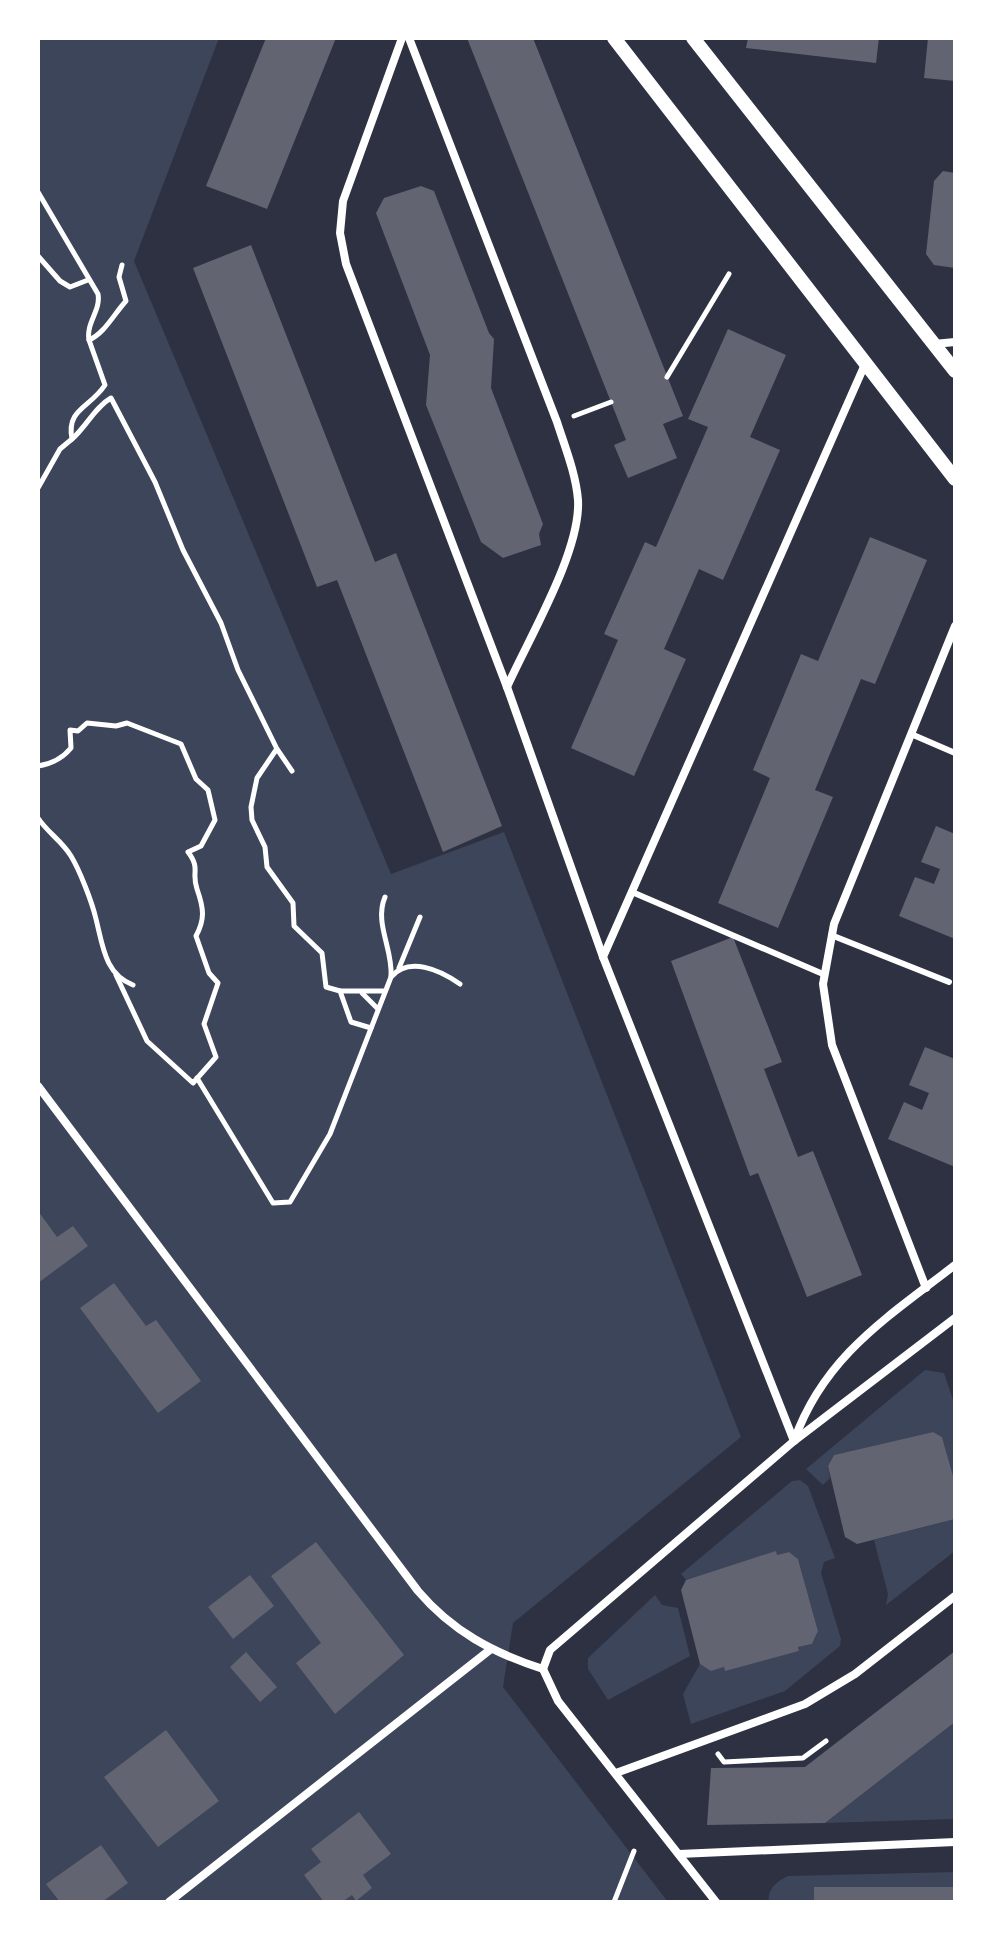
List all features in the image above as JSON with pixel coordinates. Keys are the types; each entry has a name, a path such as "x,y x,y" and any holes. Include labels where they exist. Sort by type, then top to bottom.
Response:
{"street":[{"path":"402,38 346,189 340,233 362,308 507,687 603,957 794,1441"},
{"path":"409,38 557,422 576,487 575,535 507,687"},
{"path":"614,38 955,479"},
{"path":"693,38 955,371"},
{"path":"934,344 955,342"},
{"path":"603,957 866,361"},
{"path":"926,1288 832,1045 824,1007 823,974 841,902 955,626"},
{"path":"38,1086 412,1585 449,1623 491,1649 543,1669 558,1701 716,1902"},
{"path":"794,1441 809,1401 842,1358 877,1324 955,1265"},
{"path":"543,1669 550,1650 794,1441 955,1318"},
{"path":"616,1773 818,1697 866,1665 955,1596"},
{"path":"169,1902 491,1649"},
{"path":"679,1854 955,1842"}],"lane":[{"path":"911,734 955,753"},
{"path":"632,892 823,974"},
{"path":"831,935 949,982"}],"path":[{"path":"38,192 99,302 87,328 105,385 72,418 69,426 72,439"},
{"path":"38,256 60,281 70,287 86,278 89,280"},
{"path":"89,340 100,336 110,317 126,301 119,277 122,265"},
{"path":"667,377 729,274"},
{"path":"38,488 60,449 92,420 102,403 111,398 155,482 183,550 221,623 238,670 277,749 292,771"},
{"path":"557,422 611,402"},
{"path":"38,766 67,753 71,748 70,730 78,731 87,723 116,726 127,723 181,744 196,779 208,790 215,820 201,846 188,852 198,865 196,881 205,906 201,930 196,936 209,973 218,983 204,1024 216,1057 193,1083 147,1041 116,975 104,957 96,917 79,873 61,841 38,818"},
{"path":"277,749 257,778 251,807 252,820 265,847 267,867 293,903 294,926 322,953 326,987 340,991 385,991"},
{"path":"385,897 381,912 391,959 391,977"},
{"path":"197,1078 269,1196 281,1205 297,1195 322,1149 385,991 391,977 399,969 420,917"},
{"path":"399,969 420,966 460,984"},
{"path":"116,975 133,985"},
{"path":"340,991 351,1022 371,1028"},
{"path":"362,992 378,1009"},
{"path":"707,1741 724,1762 803,1758 826,1741"},
{"path":"614,1902 634,1851"}],"shaded area":[{"path":"38,38 219,38 134,261 391,874 504,832 741,1437 513,1623 503,1687 668,1902 38,1902"},
{"path":"925,1370 944,1373 955,1406 955,1483 942,1437 933,1432 834,1455 828,1466 830,1478 823,1485 806,1469"},
{"path":"800,1480 808,1486 835,1558 824,1562 821,1573 841,1639 840,1646 785,1691 691,1724 683,1694 700,1664 711,1670 724,1667 725,1670 799,1651 798,1647 812,1644 818,1631 798,1559 789,1552 777,1555 775,1552 686,1580 681,1574 792,1481"},
{"path":"955,1519 955,1551 886,1605 888,1594 874,1540"},
{"path":"655,1595 662,1605 678,1608 690,1656 608,1700 588,1669 588,1658"},
{"path":"955,1722 955,1819 825,1823"},
{"path":"955,1872 955,1887 814,1887 814,1902 769,1902 774,1886 788,1876"}],"building":[{"path":"266,38 336,38 267,209 206,186"},
{"path":"467,38 533,38 683,416 663,424 677,458 628,478 614,445 626,440"},
{"path":"748,38 879,38 876,63 746,48"},
{"path":"928,38 955,38 955,81 924,78"},
{"path":"943,171 955,173 955,268 934,265 926,254 934,181"},
{"path":"421,186 434,191 494,339 491,388 543,524 539,534 541,545 503,558 481,542 426,405 430,355 376,213 384,198"},
{"path":"251,245 375,562 396,553 502,826 443,852 337,580 317,587 193,268"},
{"path":"728,329 786,355 750,437 780,450 723,580 699,569 664,649 686,659 634,776 571,748 618,640 604,634 645,542 656,547 708,427 688,419"},
{"path":"870,537 927,560 875,684 861,679 815,790 833,797 778,928 718,903 770,778 753,770 801,654 818,661"},
{"path":"936,826 955,834 955,939 899,916 915,877 934,884 940,869 921,862"},
{"path":"733,937 782,1062 764,1069 798,1157 813,1151 862,1275 807,1297 758,1173 750,1176 671,961"},
{"path":"925,1047 955,1059 955,1167 888,1139 904,1102 922,1110 929,1093 909,1085"},
{"path":"38,1211 57,1237 73,1226 88,1246 38,1283"},
{"path":"114,1283 146,1326 156,1320 201,1381 158,1413 80,1308"},
{"path":"933,1432 942,1437 955,1483 955,1519 857,1544 845,1537 828,1466 834,1455"},
{"path":"316,1542 404,1655 335,1714 296,1663 321,1643 271,1576"},
{"path":"776,1551 777,1555 789,1552 798,1559 818,1631 812,1644 798,1647 799,1651 725,1671 724,1667 711,1671 700,1664 681,1590 686,1580"},
{"path":"250,1575 274,1606 233,1639 208,1607"},
{"path":"955,1651 955,1722 825,1823 707,1825 711,1768 805,1767"},
{"path":"246,1652 277,1687 260,1702 230,1667"},
{"path":"166,1730 219,1801 158,1847 104,1777"},
{"path":"359,1812 391,1854 363,1875 372,1888 356,1901 352,1895 342,1902 324,1902 304,1875 321,1862 311,1849"},
{"path":"101,1845 128,1883 102,1902 60,1902 46,1884"},
{"path":"814,1887 955,1887 955,1902 814,1902"}]}
